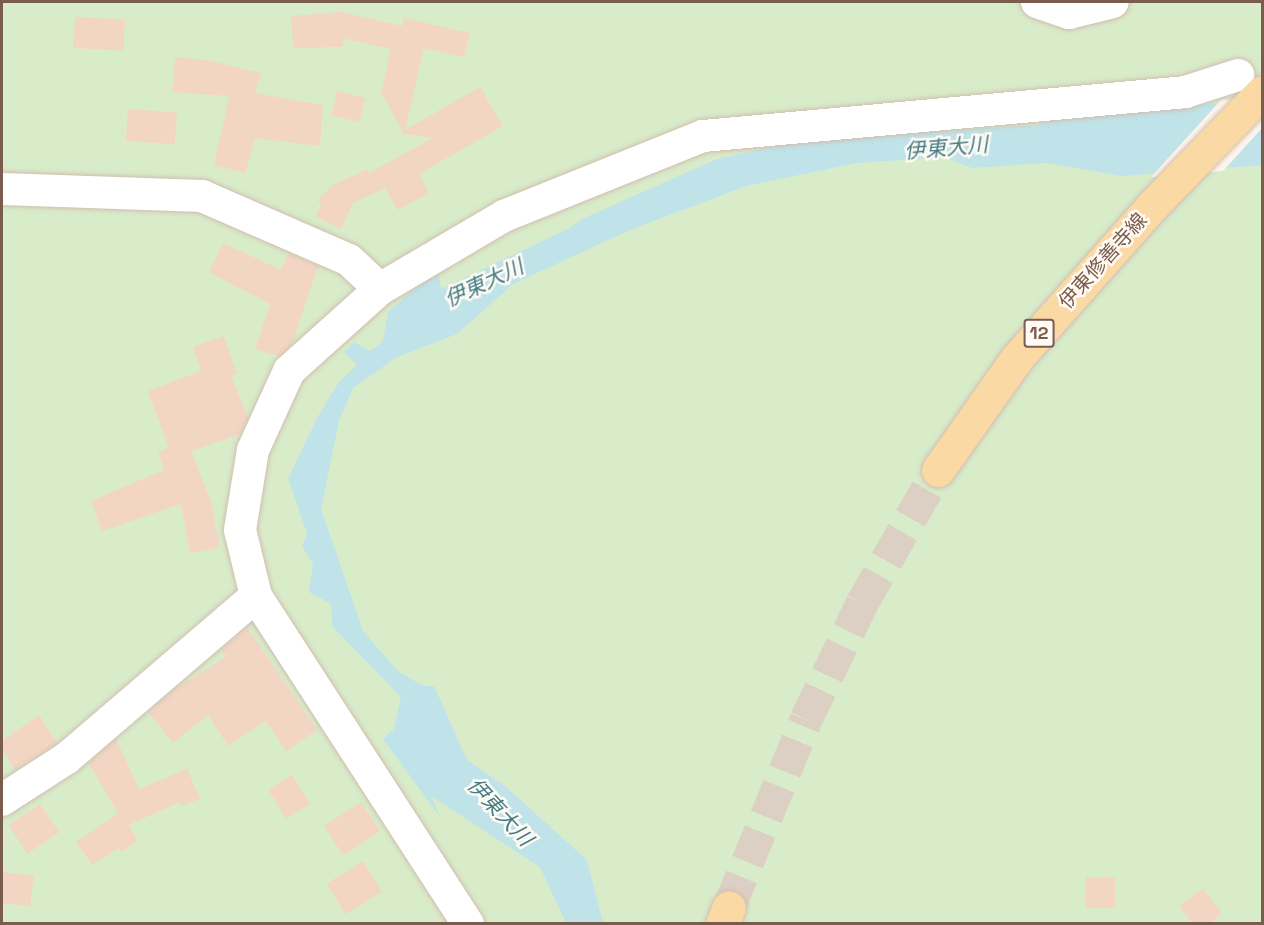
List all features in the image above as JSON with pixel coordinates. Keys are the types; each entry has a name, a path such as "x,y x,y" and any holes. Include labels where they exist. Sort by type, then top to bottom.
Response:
{"main road":[{"name":"伊東修善寺線","path":"938,470 1017,358 1250,91"}],"street":[{"path":"1037,2 1070,13 1113,2"},
{"path":"468,924 255,596 240,530 253,450 289,371 380,289 504,216 703,136 1185,92 1250,91"},
{"path":"2,189 202,196 349,260 380,289"},
{"path":"2,800 67,758 255,596"}],"green space":[{"path":"2,2 1262,2 1262,923 2,923"}],"water":[{"name":"伊東大川","path":"1262,99 1262,165 1122,176 1047,163 972,168 944,157 857,163 746,186 630,230 513,284 457,334 397,357 353,388 339,421 321,509 363,631 398,671 423,686 434,686 467,760 505,786 587,860 603,923 566,923 540,867 431,796 440,817 383,739 394,729 401,697 332,626 331,604 309,592 313,564 302,546 307,533 288,479 317,418 339,382 357,365 344,352 354,342 370,351 383,341 388,312 421,283 439,274 441,289 570,228 582,219 717,159 807,139 1039,125 1055,118"}],"pier":[{"path":"1262,96 1262,128 1223,171 1151,177 1221,100"}],"building":[{"path":"341,12 402,26 404,18 470,33 464,57 424,48 405,130 480,87 503,126 419,174 429,193 398,210 385,188 353,203 341,229 316,217 321,205 318,201 331,186 368,169 369,173 433,138 404,134 381,92 391,49 342,38 343,47 293,48 291,16"},
{"path":"75,17 125,20 123,51 73,48"},
{"path":"175,57 207,60 261,73 255,93 323,105 320,146 255,138 245,173 214,165 229,96 172,92"},
{"path":"337,91 365,98 359,122 331,115"},
{"path":"128,109 177,112 175,144 126,141"},
{"path":"223,243 281,270 288,253 318,266 292,344 279,356 255,349 270,304 209,272"},
{"path":"224,336 237,374 231,376 248,418 240,434 191,451 211,502 220,547 190,553 181,504 102,531 91,501 164,470 158,452 169,448 148,391 201,371 193,347"},
{"path":"247,627 317,730 286,751 266,721 228,746 208,715 173,743 148,712 172,691 226,657 221,650"},
{"path":"39,715 57,743 15,770 2,749 2,741"},
{"path":"116,739 139,789 187,769 200,799 181,806 180,802 128,825 138,841 121,852 118,848 92,865 76,842 118,814 89,763"},
{"path":"292,775 310,804 286,819 268,790"},
{"path":"361,802 380,831 343,855 324,826"},
{"path":"40,804 59,832 28,853 8,825"},
{"path":"363,861 382,892 346,914 327,884"},
{"path":"3,872 34,876 30,907 2,903"},
{"path":"1086,877 1115,877 1115,908 1086,908"},
{"path":"1203,888 1222,913 1209,924 1193,924 1179,906"}],"tunnel":[{"path":"729,907 806,719 862,603 938,470"}]}
